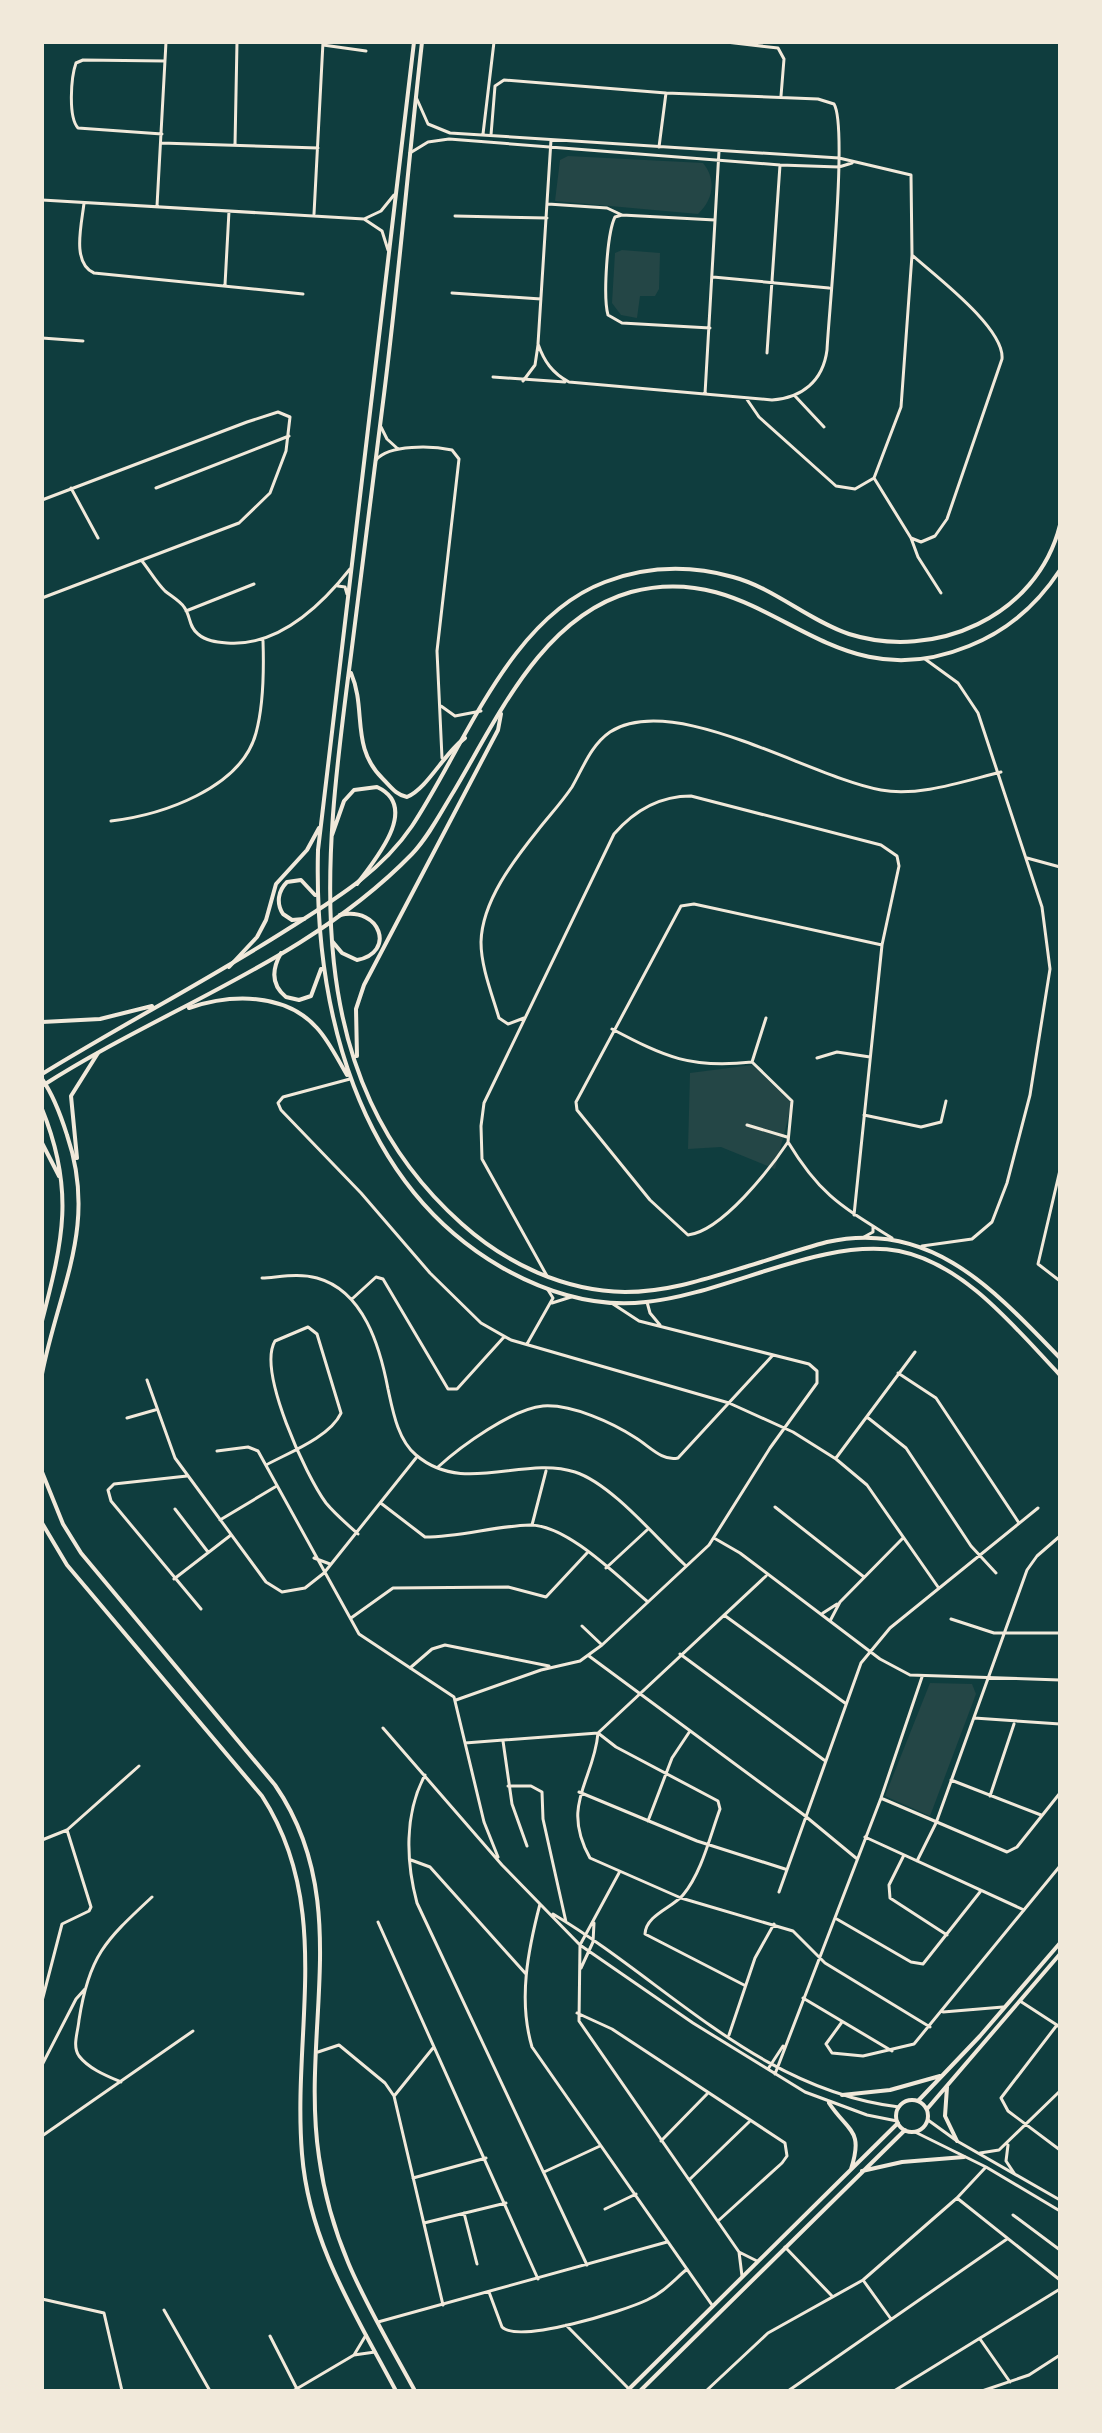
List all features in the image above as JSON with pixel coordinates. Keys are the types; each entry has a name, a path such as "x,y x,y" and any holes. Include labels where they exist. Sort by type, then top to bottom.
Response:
{"main road":[{"path":"422,42 380,425 329,841 331,940 341,1007 358,1067 387,1134 442,1206 478,1238 548,1276 600,1291 658,1289 687,1285 827,1243 892,1238 922,1246 971,1274 1060,1358"},
{"path":"413,44 320,825 316,899 321,967 350,1079 370,1125 395,1165 433,1214 484,1257 548,1290 613,1304 647,1302 688,1297 826,1255 877,1249 898,1251 935,1264 967,1286 997,1310 1060,1375"},
{"path":"43,1081 159,1004 229,967 304,919 357,884 390,855 412,826 533,632 572,600 615,579 666,568 719,573 750,583 846,633 893,643 923,642 973,627 1012,603 1043,565 1060,525"},
{"path":"43,1081 189,1008 340,915 420,845 533,665 565,628 615,597 662,587 712,590 735,596 817,641 855,655 908,661 961,649 1001,629 1035,603 1060,570"},
{"path":"349,670 356,688 363,752 371,767 396,793 412,796 442,758 465,738"},
{"path":"358,1067 355,1018 360,994 498,730 501,714"},
{"path":"329,841 344,801 354,790 370,786 387,793 395,811 393,825 385,847 357,884"},
{"path":"229,967 262,929 276,884 307,850 320,825"},
{"path":"304,919 292,920 283,914 279,902 281,890 287,882 301,880 316,899"},
{"path":"331,940 342,953 357,960 373,954 379,944 377,927 371,920 360,914 340,915"},
{"path":"281,953 274,968 275,983 283,995 291,999 303,999 314,993 321,967"},
{"path":"189,1008 237,997 284,1007 318,1029 350,1079"},
{"path":"42,1022 100,1019 159,1004"},
{"path":"42,1374 77,1245 81,1205 71,1096 98,1053"},
{"path":"43,1081 77,1164"},
{"path":"42,1109 61,1181 62,1243 42,1321"},
{"path":"42,1143 61,1181"},
{"path":"42,1472 63,1524 81,1553 292,1809 311,1855 319,1894 318,2154 326,2198 344,2260 415,2391"},
{"path":"42,1523 67,1565 262,1796 290,1848 300,1882 304,1916 304,2167 317,2233 330,2267 396,2391"},
{"path":"918,2101 1060,1943"},
{"path":"898,2122 905,2130 915,2132 928,2120 927,2109 948,2082 1060,1954"},
{"path":"842,2095 890,2090 942,2076"},
{"path":"948,2082 945,2116 957,2141"},
{"path":"628,2390 898,2122 899,2107 907,2101 918,2101 927,2109"},
{"path":"829,2103 847,2122 856,2139 850,2171"},
{"path":"640,2391 905,2130"},
{"path":"860,2172 902,2162 964,2157"}],"street":[{"path":"157,206 166,42"},
{"path":"235,145 237,42"},
{"path":"483,134 494,42"},
{"path":"726,42 778,48 784,59 781,96"},
{"path":"314,214 323,43 366,51"},
{"path":"162,134 78,128 73,119 73,72 76,63 83,60 165,61"},
{"path":"491,135 495,86 504,80 666,93 781,96 834,104 839,117 839,167 826,364 818,378 795,396 746,398 493,377"},
{"path":"659,147 666,93"},
{"path":"416,97 428,124 450,133 839,158 911,175 912,255 899,416 874,478 855,489 836,486 759,417 746,398"},
{"path":"449,139 450,133"},
{"path":"410,153 428,142 449,139 780,165 839,167 852,163"},
{"path":"523,381 535,365 538,344 551,140"},
{"path":"161,143 318,148"},
{"path":"705,394 719,151"},
{"path":"767,353 780,165"},
{"path":"364,219 385,208 397,190"},
{"path":"42,200 364,219 382,231 389,254"},
{"path":"84,203 80,253 88,270 112,277 303,294"},
{"path":"548,204 607,208 622,215"},
{"path":"225,285 229,211"},
{"path":"455,216 547,218"},
{"path":"710,328 622,323 608,315 606,297 611,227 615,217 715,220"},
{"path":"911,538 927,541 947,519 1002,351 961,298 912,255"},
{"path":"713,277 830,288"},
{"path":"452,293 541,299"},
{"path":"42,338 83,341"},
{"path":"538,344 548,365 569,382"},
{"path":"795,396 824,427"},
{"path":"42,500 278,412 290,417 289,436 270,493 248,516 230,529 42,598"},
{"path":"380,425 387,439 402,450"},
{"path":"156,488 289,436"},
{"path":"374,462 380,455 402,450 449,449 459,459 438,637 442,758"},
{"path":"874,478 941,593"},
{"path":"71,488 98,538"},
{"path":"142,561 159,585 186,611 192,628 208,640 263,641 310,611 350,569"},
{"path":"186,611 254,584"},
{"path":"335,587 342,585 347,594"},
{"path":"111,821 172,809 206,789 236,765 256,734 263,641"},
{"path":"922,1246 967,1240 983,1233 994,1218 1012,1166 1030,1095 1050,984 1046,922 1001,772 968,695 952,678 925,659"},
{"path":"441,706 455,716 481,711"},
{"path":"524,1018 508,1024 499,1018 482,955 487,911 528,842 572,786 591,753 602,738 619,727 653,720 689,724 843,780 891,791 956,783 1001,772"},
{"path":"548,1276 487,1173 481,1149 481,1126 487,1094 614,834 646,807 675,796 691,796 891,850 899,866 882,945 854,1215"},
{"path":"1027,858 1060,867"},
{"path":"612,1029 683,1062 714,1065 752,1062 792,1101 788,1139 768,1172 713,1224 693,1235 682,1232 650,1200 576,1108 576,1102 612,1029 677,910 685,905 882,945"},
{"path":"752,1062 766,1018"},
{"path":"817,1058 837,1052 870,1057"},
{"path":"350,1079 283,1097 278,1103 281,1110 468,1312 504,1337 729,1403 784,1428 836,1459 867,1485 938,1587"},
{"path":"864,1115 931,1127 941,1122 946,1101"},
{"path":"747,1125 788,1139 828,1197 892,1238"},
{"path":"1060,1170 1038,1264 1060,1281"},
{"path":"861,1238 873,1232 873,1226"},
{"path":"528,1267 538,1260"},
{"path":"262,1278 314,1277 328,1282 351,1299 376,1341 396,1423 417,1456 463,1475 546,1469 571,1471 591,1480 686,1566"},
{"path":"351,1299 376,1277 383,1279 448,1389 457,1389 504,1337"},
{"path":"527,1344 553,1298 548,1290"},
{"path":"549,1305 555,1300 574,1297"},
{"path":"647,1302 652,1317 663,1327"},
{"path":"456,1700 589,1656 602,1645 714,1538 784,1428 811,1394 818,1376 809,1364 639,1321 613,1304"},
{"path":"266,1465 299,1447 333,1425 341,1413 317,1334 303,1327 275,1341 269,1355 274,1390 299,1447 320,1493 358,1534"},
{"path":"1047,1345 1060,1351"},
{"path":"836,1459 915,1352"},
{"path":"438,1467 513,1417 542,1406 572,1410 610,1425 674,1459 684,1454 773,1355"},
{"path":"898,1373 936,1398 1019,1523"},
{"path":"147,1380 171,1450 187,1476 266,1582 282,1592 305,1588 324,1573 382,1504 417,1456"},
{"path":"127,1418 155,1410"},
{"path":"867,1417 906,1448 996,1573"},
{"path":"217,1451 253,1448 266,1465 314,1558 364,1640 456,1700 489,1838 502,1865"},
{"path":"532,1525 546,1469"},
{"path":"187,1476 114,1484 108,1490 111,1501 201,1609"},
{"path":"220,1520 276,1486"},
{"path":"382,1504 425,1537 532,1525 569,1538 648,1602"},
{"path":"775,1507 864,1577"},
{"path":"779,1892 824,1760 868,1650 938,1587 1038,1508"},
{"path":"175,1509 208,1552"},
{"path":"606,1568 647,1530"},
{"path":"174,1579 231,1535"},
{"path":"917,1861 936,1823 1031,1562 1060,1536"},
{"path":"714,1538 892,1667 922,1677 1060,1680"},
{"path":"821,1614 840,1602 903,1538"},
{"path":"351,1618 383,1592 404,1587 508,1587 546,1597 587,1553"},
{"path":"314,1558 331,1564"},
{"path":"767,1575 637,1693 598,1733 579,1792 579,1827 585,1849 597,1863 681,1898 793,1931 818,1957 930,2027"},
{"path":"830,1621 840,1602"},
{"path":"724,1615 845,1703"},
{"path":"951,1619 987,1632 1060,1633"},
{"path":"582,1626 602,1645"},
{"path":"410,1668 432,1649 445,1645 552,1667"},
{"path":"680,1654 824,1760"},
{"path":"589,1656 804,1815 856,1858"},
{"path":"775,2074 783,2046 881,1798 922,1677"},
{"path":"974,1718 1060,1724"},
{"path":"990,1796 1015,1722"},
{"path":"383,1728 502,1865 580,1945 725,2044 775,2074 829,2103 898,2122"},
{"path":"648,1822 666,1775 690,1731"},
{"path":"465,1743 598,1733 666,1775 718,1801 720,1809 707,1845 681,1898 649,1921 645,1934 744,1985"},
{"path":"503,1740 508,1786 527,1846"},
{"path":"42,1840 67,1830 139,1766"},
{"path":"425,1775 411,1819 410,1860 417,1903 587,2265"},
{"path":"951,1780 1043,1815"},
{"path":"508,1786 531,1786 542,1792 543,1819 566,1922"},
{"path":"579,1792 707,1845 785,1869"},
{"path":"881,1798 1007,1852 1017,1847 1060,1793"},
{"path":"42,2001 62,1924 89,1911 91,1907 67,1830"},
{"path":"865,1837 1024,1910"},
{"path":"904,1855 889,1885 890,1898 947,1935"},
{"path":"410,1860 430,1867 526,1974"},
{"path":"842,2022 826,2044 832,2053 853,2057 914,2044 1060,1866"},
{"path":"619,1873 580,1945 577,2013 587,2036 739,2252 742,2276"},
{"path":"834,1917 917,1964 929,1960 980,1892"},
{"path":"121,2082 98,2071 76,2050 86,1989 103,1945 152,1897"},
{"path":"540,1904 526,1974 525,2018 532,2047 713,2305"},
{"path":"549,1912 777,2068 842,2095 899,2107"},
{"path":"378,1922 538,2279"},
{"path":"581,1968 593,1942 594,1922"},
{"path":"725,2044 744,1985 774,1924"},
{"path":"42,2065 76,1999 86,1989"},
{"path":"659,1999 664,1993"},
{"path":"803,1998 892,2051"},
{"path":"1020,2001 1059,2026 1001,2098 1004,2107 1026,2126 1059,2148"},
{"path":"943,2012 1005,2007"},
{"path":"577,2013 612,2029 785,2143 787,2156 718,2221"},
{"path":"42,2136 193,2031"},
{"path":"318,2052 339,2045 385,2083 394,2096 443,2305"},
{"path":"768,2070 783,2046"},
{"path":"394,2096 433,2048"},
{"path":"980,2153 999,2150 1060,2091"},
{"path":"661,2141 708,2093"},
{"path":"689,2180 751,2120"},
{"path":"928,2120 957,2141 1059,2198"},
{"path":"915,2132 986,2167 1060,2211"},
{"path":"1010,2141 1005,2156 1014,2173"},
{"path":"544,2172 600,2146"},
{"path":"412,2178 486,2158"},
{"path":"706,2391 759,2340 863,2280 957,2198 986,2167"},
{"path":"605,2209 636,2194"},
{"path":"957,2198 1060,2280"},
{"path":"424,2223 506,2203"},
{"path":"464,2213 477,2264"},
{"path":"1013,2215 1060,2250"},
{"path":"788,2391 1007,2239"},
{"path":"378,2322 668,2242"},
{"path":"785,2247 832,2296"},
{"path":"739,2252 758,2261"},
{"path":"489,2292 506,2331 515,2334 566,2325 646,2300 687,2269"},
{"path":"863,2280 892,2320"},
{"path":"894,2391 1060,2289"},
{"path":"42,2299 104,2313 122,2391"},
{"path":"164,2310 210,2391"},
{"path":"566,2325 628,2390"},
{"path":"354,2355 366,2335"},
{"path":"270,2336 295,2390 354,2355 375,2352"},
{"path":"980,2339 1010,2382"},
{"path":"982,2391 1010,2382 1060,2355"}],"shaded area":[{"path":"568,156 703,163 712,183 710,196 698,214 555,201 560,160"},
{"path":"622,250 660,253 659,289 655,296 640,296 637,318 621,315 612,303 615,253"},
{"path":"752,1065 792,1103 775,1169 721,1147 688,1149 690,1073"},
{"path":"930,1683 972,1684 976,1694 930,1816 885,1796"}]}
